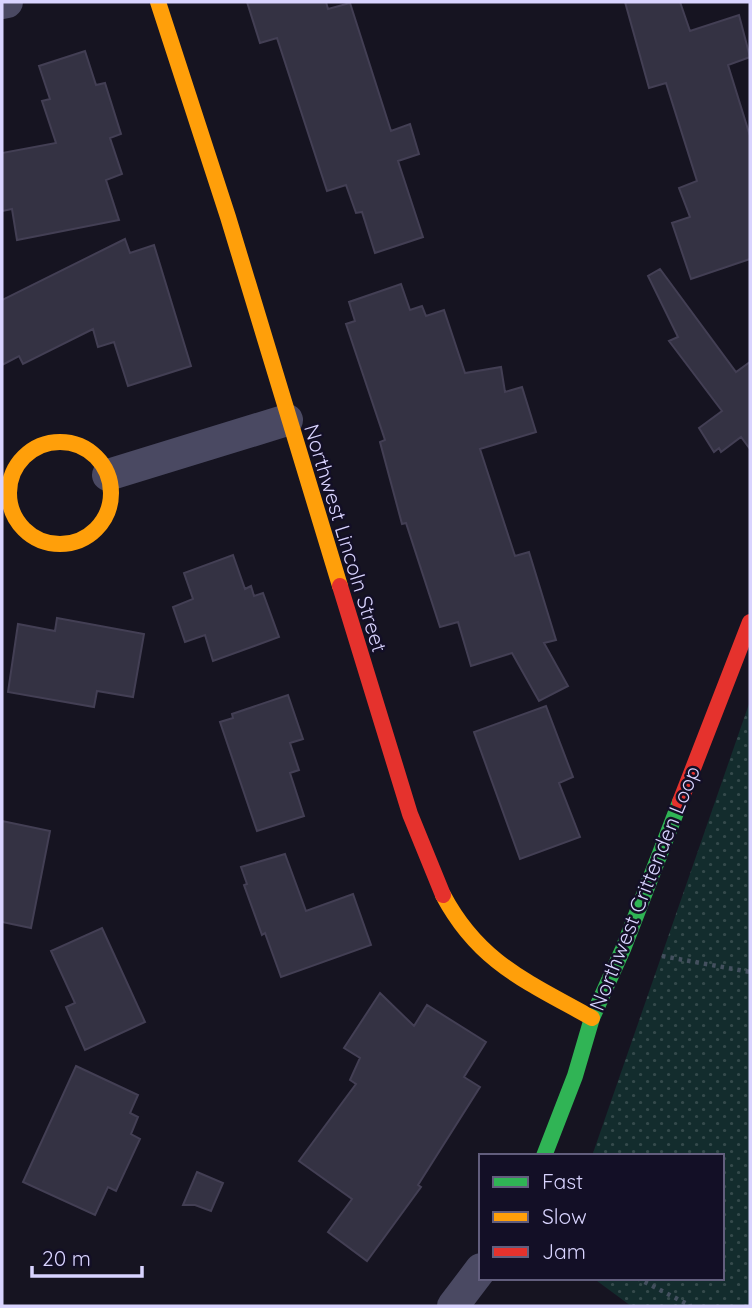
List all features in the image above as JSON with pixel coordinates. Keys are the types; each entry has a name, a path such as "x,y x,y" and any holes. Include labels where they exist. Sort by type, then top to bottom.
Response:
{"street":[{"name":"Northwest Lincoln Street","path":"158,2 228,217 287,420 410,814 442,897 464,930 490,958 522,980 592,1018"},
{"path":"108,475 287,420"},
{"path":"54,442 71,443 100,460 108,475 111,492 109,508 101,524 89,535 74,542 57,545 26,532 15,520 9,503 11,478 24,456 38,447 54,442"},
{"name":"Northwest Crittenden Loop","path":"545,1154 575,1076 592,1018 623,949 750,622"},
{"path":"453,1306 479,1272"}],"path":[{"path":"623,949 750,972"},
{"path":"641,1280 691,1306"}],"green space":[{"path":"750,701 750,1306 631,1306 596,1280 724,1280 724,1154 593,1154"}],"building":[{"path":"247,2 326,2 328,9 350,3 391,131 410,124 419,154 398,161 423,237 375,253 362,212 356,213 346,185 327,191 277,38 260,43"},
{"path":"625,2 680,2 690,31 739,15 750,57 728,65 750,136 750,259 691,279 672,223 690,217 679,188 697,181 666,83 649,88"},
{"path":"85,51 96,85 105,83 121,134 110,138 122,174 106,180 119,220 17,240 12,209 2,211 2,153 56,143 42,101 50,99 39,66"},
{"path":"125,239 130,253 154,245 191,366 128,386 114,342 98,347 93,329 23,364 19,356 2,365 2,300"},
{"path":"660,269 736,372 750,362 750,449 741,437 721,452 719,448 714,452 699,428 722,411 669,341 678,337 648,276"},
{"path":"401,284 410,310 422,306 426,316 444,310 465,373 501,367 505,392 522,387 536,432 480,449 515,556 529,552 556,640 544,643 568,686 539,701 512,653 471,666 458,622 440,627 406,523 402,524 380,442 385,440 346,324 355,321 349,302"},
{"path":"233,555 245,589 251,586 254,596 263,593 279,637 213,661 205,635 185,642 173,607 193,599 184,573"},
{"path":"57,618 144,634 133,697 97,691 94,707 8,692 18,624 55,631"},
{"path":"288,695 303,739 290,743 299,770 290,773 304,816 257,831 220,722 233,718 232,714"},
{"path":"546,706 573,777 559,783 580,837 520,859 474,732"},
{"path":"2,821 50,831 31,928 2,922"},
{"path":"285,854 306,911 353,894 371,945 281,977 265,933 262,935 244,885 247,884 241,867"},
{"path":"102,928 145,1022 85,1050 66,1007 75,1003 51,951"},
{"path":"380,993 414,1026 427,1005 486,1042 464,1077 480,1087 418,1185 421,1187 367,1261 328,1232 352,1199 299,1161 356,1084 350,1080 360,1058 344,1048"},
{"path":"76,1066 138,1095 130,1113 138,1117 131,1134 140,1139 116,1191 108,1187 95,1215 23,1182"},
{"path":"197,1172 223,1183 211,1211 195,1205 183,1205"}],"traffic: fast":[{"path":"545,1154 575,1076 592,1018 623,949 680,802"}],"traffic: slow":[{"path":"158,2 228,217 340,586"},
{"path":"60,442 80,446 96,457 107,473 111,493 107,513 96,529 80,540 60,544 40,540 24,529 13,513 9,493 13,473 24,457 40,446 60,442"},
{"path":"443,895 472,938 489,954 526,981 592,1018"}],"traffic: jam":[{"path":"340,586 410,814 443,895"},
{"path":"680,802 750,622"}]}
